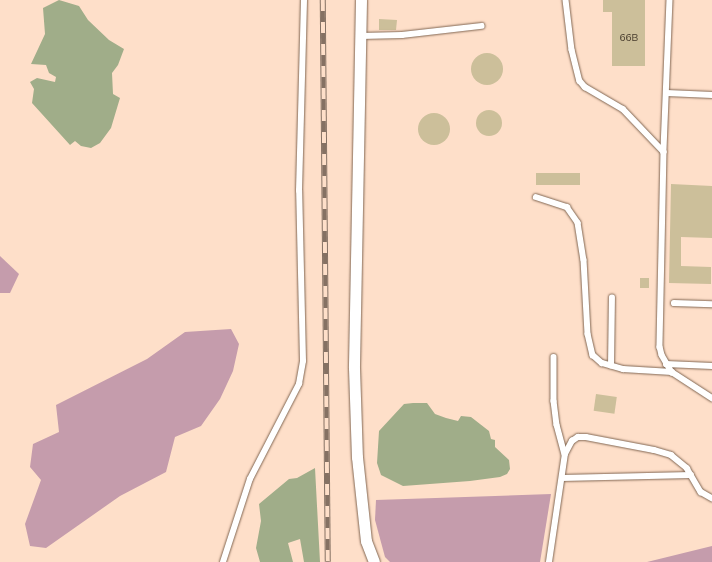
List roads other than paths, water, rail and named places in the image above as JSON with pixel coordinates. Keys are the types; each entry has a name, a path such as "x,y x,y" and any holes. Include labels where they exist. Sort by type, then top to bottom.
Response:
{"street":[{"path":"361,0 354,368 360,485 366,541 374,562"}],"lane":[{"path":"223,562 250,479 299,384 303,361 299,191 304,0"},
{"path":"566,0 572,50 580,81 585,87 623,108 664,152"},
{"path":"670,0 664,152 660,347 666,364 672,372 712,398"},
{"path":"361,36 402,35 481,26"},
{"path":"667,93 712,95"},
{"path":"536,197 567,206 574,215 583,253 590,347 597,360 611,366 632,370 672,372"},
{"path":"611,366 612,298"},
{"path":"674,302 712,304"},
{"path":"554,357 554,401 557,425 565,454"},
{"path":"666,364 712,366"},
{"path":"549,562 565,454 572,441 578,437 654,450 671,455 681,461 701,492 712,498"},
{"path":"562,478 691,475"}],"railway":[{"path":"323,0 328,562"}]}
